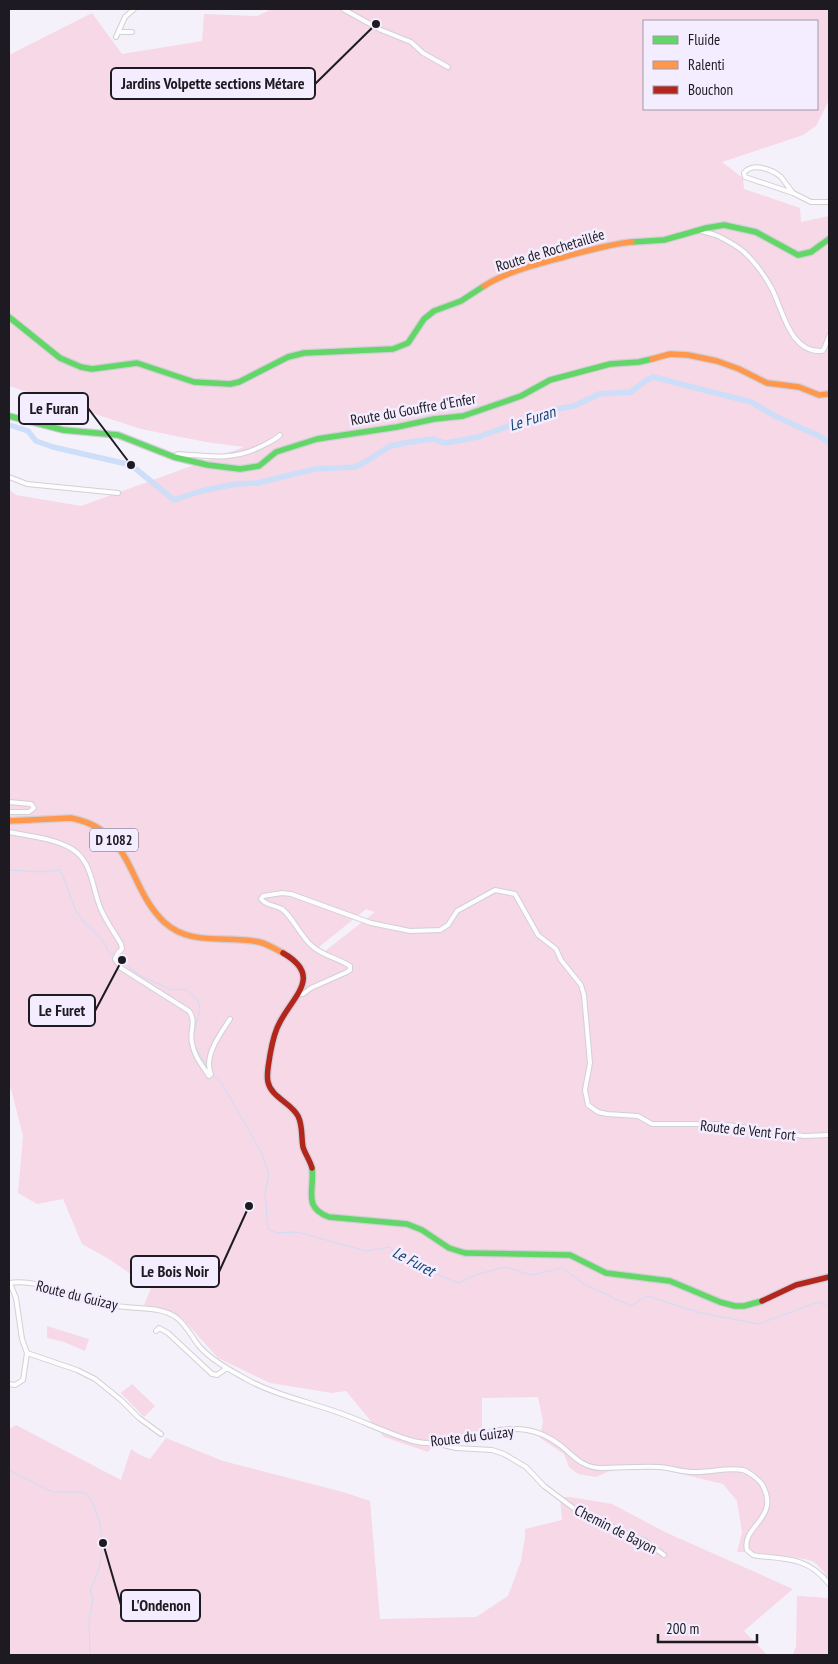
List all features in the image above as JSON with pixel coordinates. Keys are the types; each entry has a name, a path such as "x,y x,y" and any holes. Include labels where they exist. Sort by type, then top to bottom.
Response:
{"main road":[{"name":"Route de Rochetaillée","path":"9,317 53,353 81,367 92,369 138,363 186,380 230,384 240,382 288,357 304,353 393,349 401,347 408,343 424,319 434,311 461,301 482,287 505,276 549,261 613,244 664,240 724,225 756,232 798,255 805,256 812,253 829,239"},
{"name":"Route du Gouffre d'Enfer","path":"9,416 73,432 118,435 174,458 221,467 249,469 258,466 276,452 297,445 332,436 463,416 521,396 550,380 610,364 639,362 670,354 693,355 717,360 767,383 799,387 819,395 829,394"},
{"name":"D 1082","path":"9,820 65,818 96,826 112,838 120,848 153,908 170,927 192,937 253,941 269,945 299,964 303,971 303,985 280,1022 274,1036 268,1082 273,1092 288,1102 299,1118 304,1152 312,1169 312,1201 315,1209 320,1214 329,1217 407,1224 418,1228 441,1244 465,1253 570,1255 606,1273 670,1281 720,1302 735,1306 758,1303 796,1285 829,1277"}],"street":[{"path":"132,32 117,35 125,18 134,9"},
{"path":"343,9 381,30 411,42 423,53 448,67"},
{"path":"793,193 779,175 771,171 753,168 746,169 744,173 745,178 793,193 811,202 829,202"},
{"path":"699,230 718,236 744,251 772,288 793,336 805,347 822,351 829,336"},
{"path":"174,458 178,454 202,457 245,454 269,444 280,436"},
{"path":"9,477 28,484 118,493"},
{"path":"9,802 31,804 34,808 30,812 9,812"},
{"path":"9,832 55,842 76,852 89,870 100,908 121,944 122,949 116,958 121,968 190,1011 194,1021 191,1035 192,1045 197,1059 210,1075 210,1057 221,1033 230,1020"},
{"name":"Route de Vent Fort","path":"299,994 303,994 311,988 347,972 350,970 350,966 313,947 300,933 289,915 282,909 264,902 262,896 282,893 291,894 371,923 410,931 440,930 448,925 457,911 495,890 515,894 538,935 556,948 560,960 581,985 584,995 590,1063 584,1090 588,1105 598,1112 638,1116 652,1124 720,1124 804,1136 829,1135"},
{"path":"9,1283 16,1298 22,1339 27,1353 23,1380 15,1385 9,1384"},
{"name":"Route du Guizay","path":"9,1283 29,1283 118,1307 154,1309 172,1314 206,1352 227,1368 261,1387 335,1411 417,1442 437,1444 486,1433 527,1430 546,1436 586,1466 598,1468 654,1467 690,1472 724,1469 744,1470 762,1483 768,1500 768,1507 765,1513 747,1541 747,1550 753,1555 799,1560 821,1573 829,1584"},
{"path":"156,1331 159,1328 168,1333 212,1374 218,1375 227,1368"},
{"path":"27,1353 77,1370 94,1378 139,1418 161,1434"},
{"name":"Chemin de Bayon","path":"437,1444 456,1448 492,1450 504,1454 526,1467 544,1486 580,1513 643,1540 664,1555"}],"shaded area":[{"path":"272,9 829,9 829,100 816,126 803,135 722,162 743,178 744,189 800,208 801,222 829,216 829,1580 814,1562 809,1560 753,1552 737,1552 742,1532 737,1501 723,1484 660,1469 612,1470 596,1477 578,1474 569,1467 564,1454 540,1438 543,1421 538,1397 482,1398 482,1430 438,1440 428,1452 384,1437 346,1391 332,1393 270,1383 218,1358 182,1318 164,1309 144,1305 151,1288 109,1259 82,1244 63,1199 37,1204 18,1193 23,1136 11,1089 9,1088 9,489 16,495 81,506 244,447 206,442 141,429 9,386 9,55 92,13 122,54 202,41 204,14 257,16","holes":["366,909 375,912 325,951 319,947"]},
{"path":"47,1326 89,1339 85,1351 64,1342 47,1338"},
{"path":"132,1384 155,1406 144,1417 121,1393"},
{"path":"16,1425 121,1480 131,1449 150,1459 166,1438 223,1461 343,1492 370,1501 380,1619 476,1617 508,1596 521,1561 525,1529 562,1520 560,1497 612,1504 667,1533 793,1589 744,1631 767,1655 9,1655 9,1429"},
{"path":"797,1596 829,1598 829,1655 793,1655 796,1646"}],"waterway":[{"name":"Le Furan","path":"9,425 28,431 36,441 53,447 131,465 174,500 201,491 236,484 257,483 315,469 355,467 390,446 433,439 445,443 478,437 547,411 574,406 599,394 631,392 653,377 751,402 775,416 821,437 829,443"},
{"name":"Le Furet","path":"9,870 41,872 60,870 78,914 85,924 99,936 108,951 141,976 172,990 187,990 198,1000 200,1010 194,1033"},
{"name":"Le Furet","path":"194,1044 209,1071"},
{"name":"Le Furet","path":"211,1074 221,1082 260,1150 269,1173 265,1193 268,1229 277,1233 297,1232 366,1251 389,1247 409,1263 459,1283 478,1274 506,1267 531,1275 562,1268 584,1284 631,1306 647,1296 701,1313 759,1324 818,1302 829,1307"},
{"path":"9,1470 52,1492 87,1494 93,1505 101,1529 102,1554 96,1578 90,1590 93,1597 89,1622 90,1655"}],"traffic: fast":[{"path":"632,242 664,240 724,225 756,232 798,255 811,252 829,239"},
{"path":"9,317 60,358 81,367 92,369 137,363 194,382 230,384 239,382 288,357 304,353 393,349 408,343 424,319 434,311 461,301 484,286"},
{"path":"9,416 63,430 118,435 174,457 208,465 240,469 259,466 276,452 317,439 397,427 434,419 463,416 521,396 550,380 610,364 652,359"},
{"path":"312,1168 313,1203 315,1208 329,1217 407,1224 422,1230 449,1248 465,1253 570,1255 606,1273 670,1281 720,1302 735,1306 744,1306 762,1301"}],"traffic: slow":[{"path":"484,286 503,276 534,265 615,244 632,242"},
{"path":"652,359 670,354 688,355 717,361 739,369 767,383 799,387 819,395 829,394"},
{"path":"9,821 71,818 92,824 107,834 118,847 152,908 164,922 175,930 186,935 210,939 259,942 283,953"}],"traffic: jam":[{"path":"283,953 295,961 301,970 302,986 280,1022 275,1034 267,1079 273,1092 291,1107 298,1116 303,1147 312,1168"},
{"path":"762,1301 796,1285 829,1277"}],"place":[{"name":"Jardins Volpette sections Métare","path":"376,24"},
{"name":"Le Furan","path":"131,465"},
{"name":"Le Furet","path":"122,960"},
{"name":"Le Bois Noir","path":"249,1206"},
{"name":"L'Ondenon","path":"103,1543"}]}
